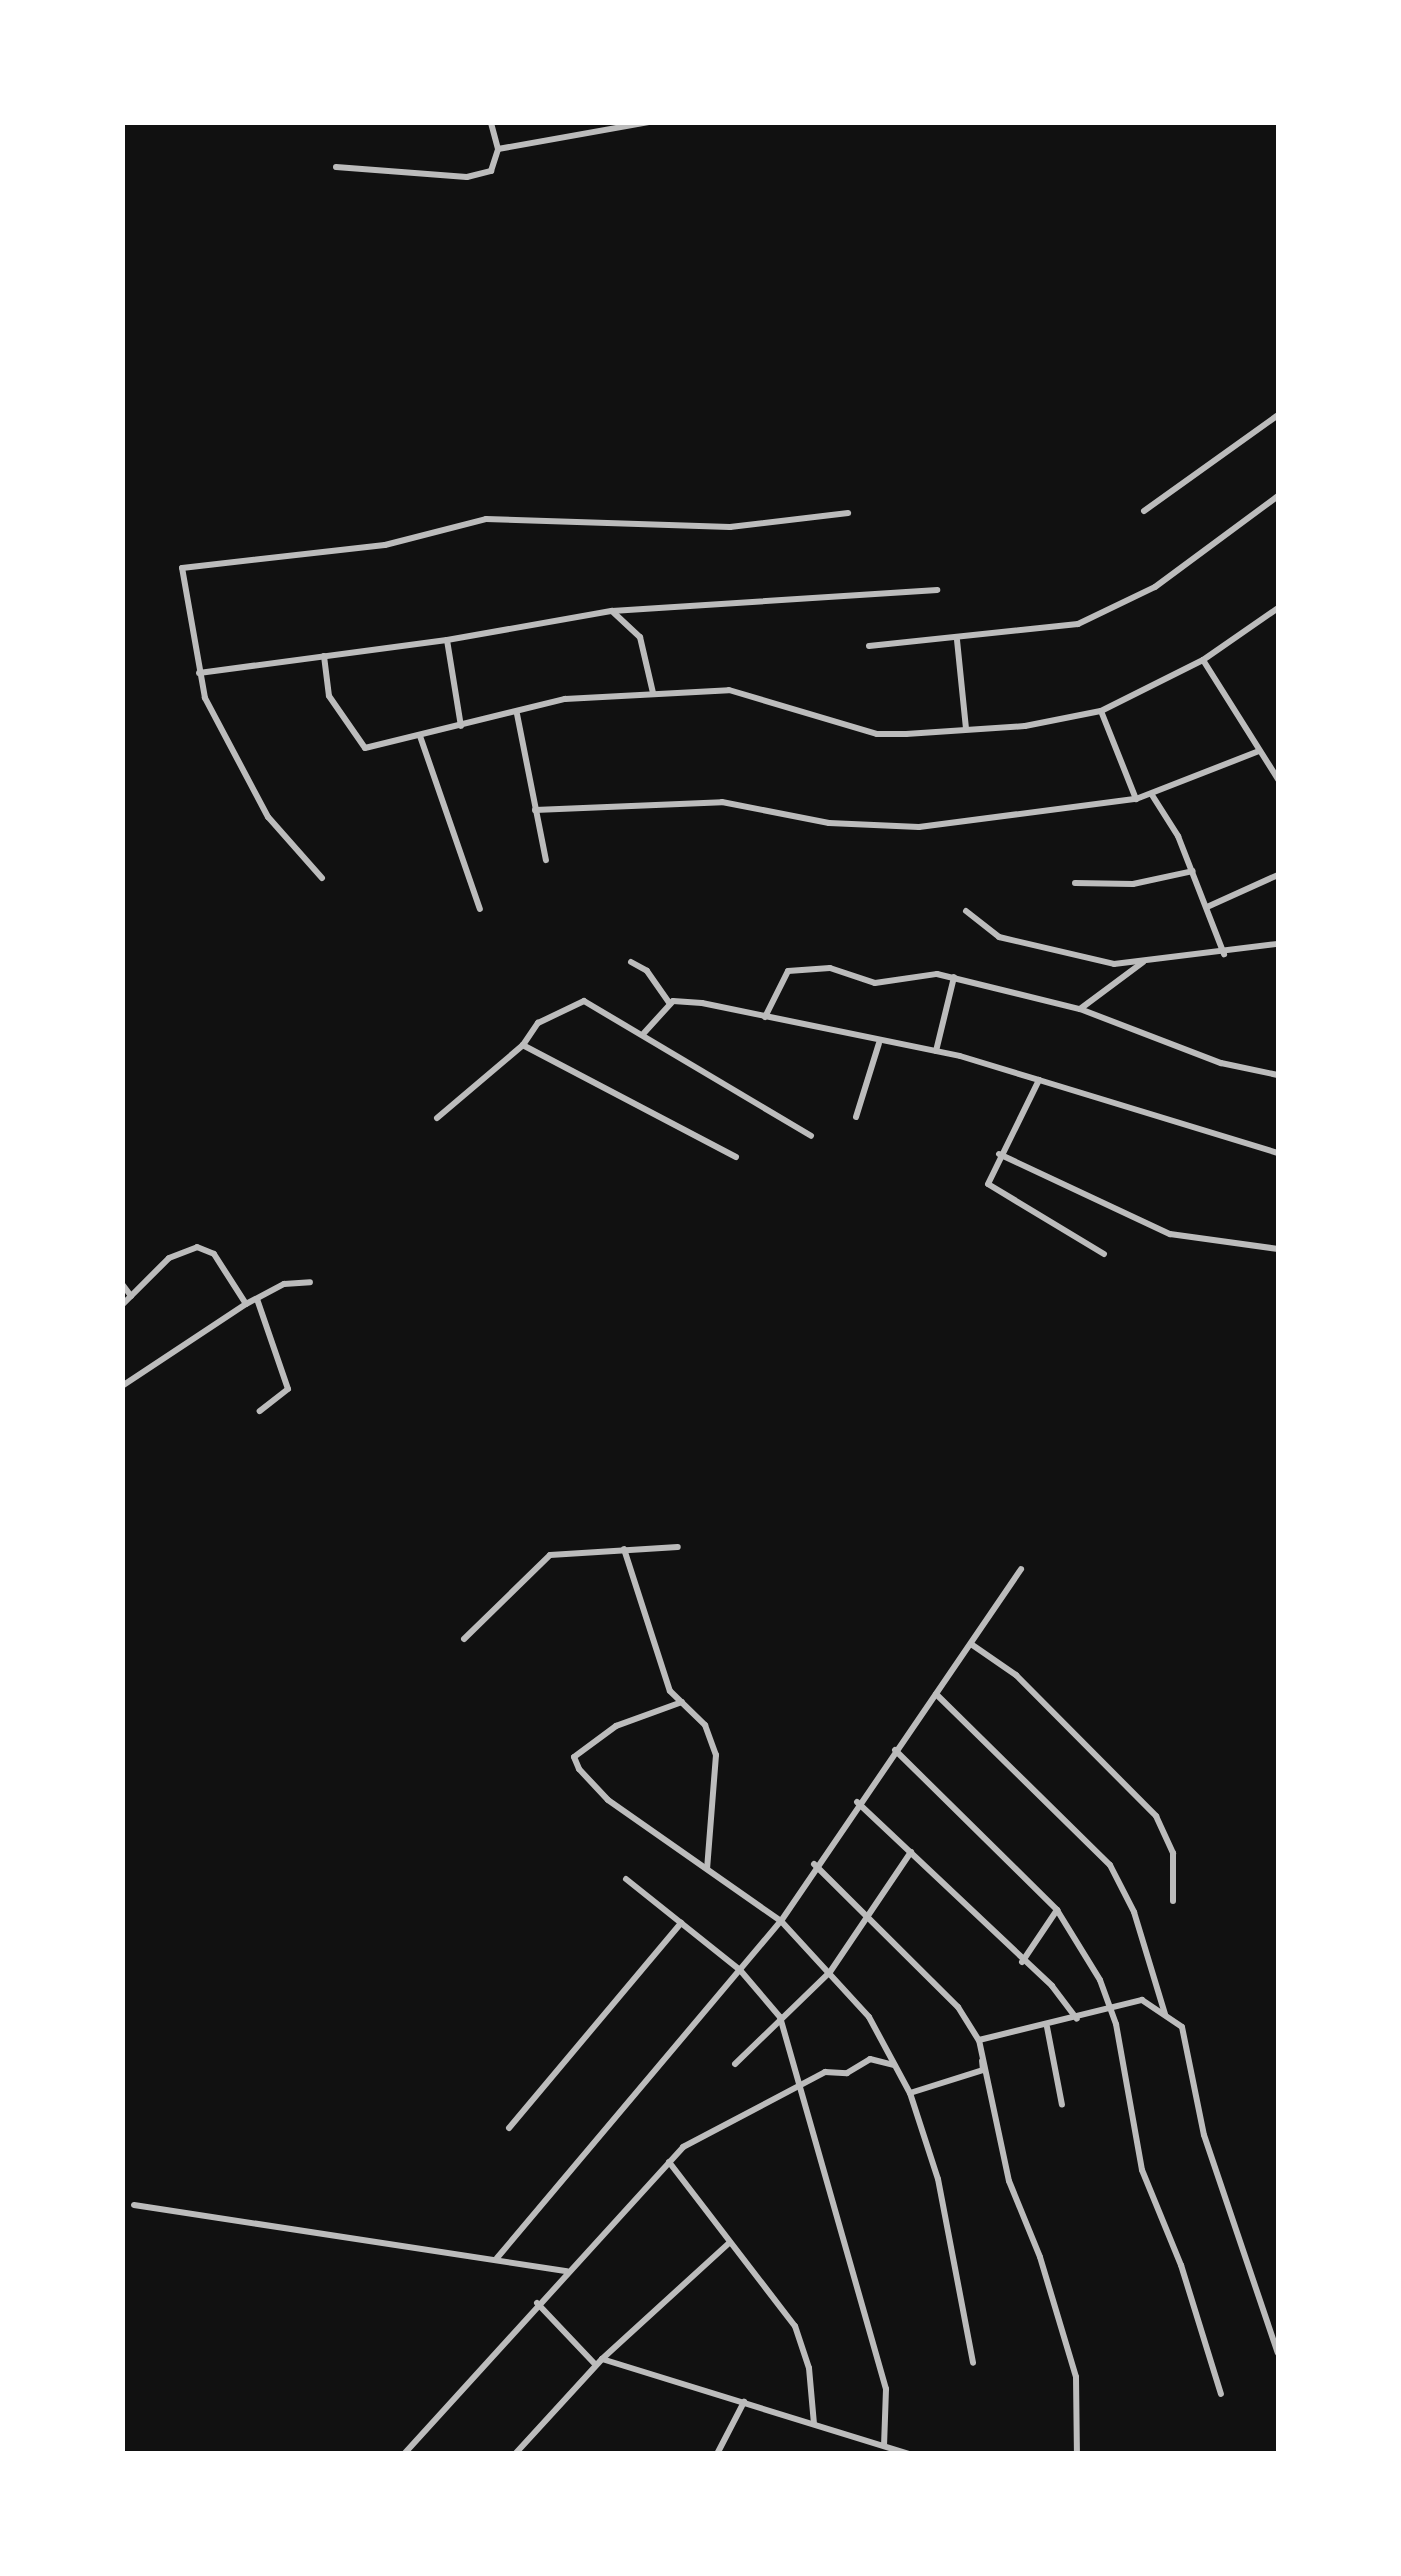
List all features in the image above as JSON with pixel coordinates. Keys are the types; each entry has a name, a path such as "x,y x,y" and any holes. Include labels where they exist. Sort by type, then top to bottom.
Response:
{"street":[{"path":"336,167 467,177 492,171 498,149 491,122"},
{"path":"498,149 649,122"},
{"path":"1144,511 1278,415"},
{"path":"868,646 1035,634 1113,610 1156,587 1278,496"},
{"path":"322,878 268,816 205,698 181,572 188,564 385,545 486,520 730,527 848,513"},
{"path":"199,673 447,640 612,612 937,590"},
{"path":"324,656 328,696 358,746 420,736 566,699 653,693 744,692 877,734 1025,726 1101,711 1203,660 1278,608"},
{"path":"612,612 640,637 653,693"},
{"path":"447,640 461,726"},
{"path":"957,640 966,728"},
{"path":"1203,660 1278,779"},
{"path":"1101,711 1136,799"},
{"path":"517,714 546,860"},
{"path":"420,736 480,908"},
{"path":"534,810 675,800 829,823 918,828 1136,799 1259,750"},
{"path":"1152,795 1193,871 1224,954"},
{"path":"1075,883 1133,884 1193,871"},
{"path":"1207,906 1278,875"},
{"path":"966,911 1014,942 1096,961 1143,962 1278,944"},
{"path":"631,962 647,971 670,1004 766,1017 879,1043 936,1051 1278,1153"},
{"path":"1080,1008 1143,962"},
{"path":"766,1017 788,971 830,968 875,983 924,973 1080,1008 1221,1063 1278,1075"},
{"path":"936,1051 954,977"},
{"path":"437,1118 522,1045 538,1022 580,1000 644,1033 810,1136"},
{"path":"644,1033 670,1004"},
{"path":"856,1117 879,1043"},
{"path":"522,1045 736,1157"},
{"path":"1039,1080 999,1154 988,1184 1104,1254"},
{"path":"999,1154 1170,1234 1278,1249"},
{"path":"122,1304 169,1258 198,1247 214,1254 246,1304"},
{"path":"122,1386 246,1304 284,1284 310,1282"},
{"path":"122,1284 132,1296"},
{"path":"257,1299 288,1390 260,1412"},
{"path":"464,1639 548,1557 678,1547"},
{"path":"624,1549 653,1649 670,1691 705,1725 716,1755 707,1870"},
{"path":"496,2258 781,1921 814,1864 1021,1569"},
{"path":"971,1644 1016,1675 1156,1816 1173,1853 1173,1901"},
{"path":"936,1694 1110,1865 1134,1912 1165,2014"},
{"path":"682,1702 616,1726 574,1757 608,1800 781,1921 869,2016 910,2093 960,2274 973,2362"},
{"path":"896,1750 1057,1910 1112,2008 1142,2170 1181,2265 1221,2394"},
{"path":"857,1802 1077,2019"},
{"path":"735,2064 830,1972 911,1852"},
{"path":"814,1864 958,2007 978,2040 1009,2180 1040,2256 1076,2377 1078,2454"},
{"path":"626,1879 740,1970 780,2017 886,2389 884,2445"},
{"path":"1022,1962 1057,1910"},
{"path":"509,2128 682,1923"},
{"path":"978,2040 1077,2019 1142,2000 1185,2033 1204,2136 1278,2353"},
{"path":"1047,2026 1062,2105"},
{"path":"910,2093 983,2070 978,2040"},
{"path":"404,2454 566,2271 689,2142 825,2072 847,2074 870,2060 894,2065"},
{"path":"669,2162 795,2326 809,2368 814,2424"},
{"path":"134,2206 566,2271"},
{"path":"515,2454 598,2361 730,2242"},
{"path":"537,2303 598,2361 909,2454"},
{"path":"717,2454 744,2402"}]}
